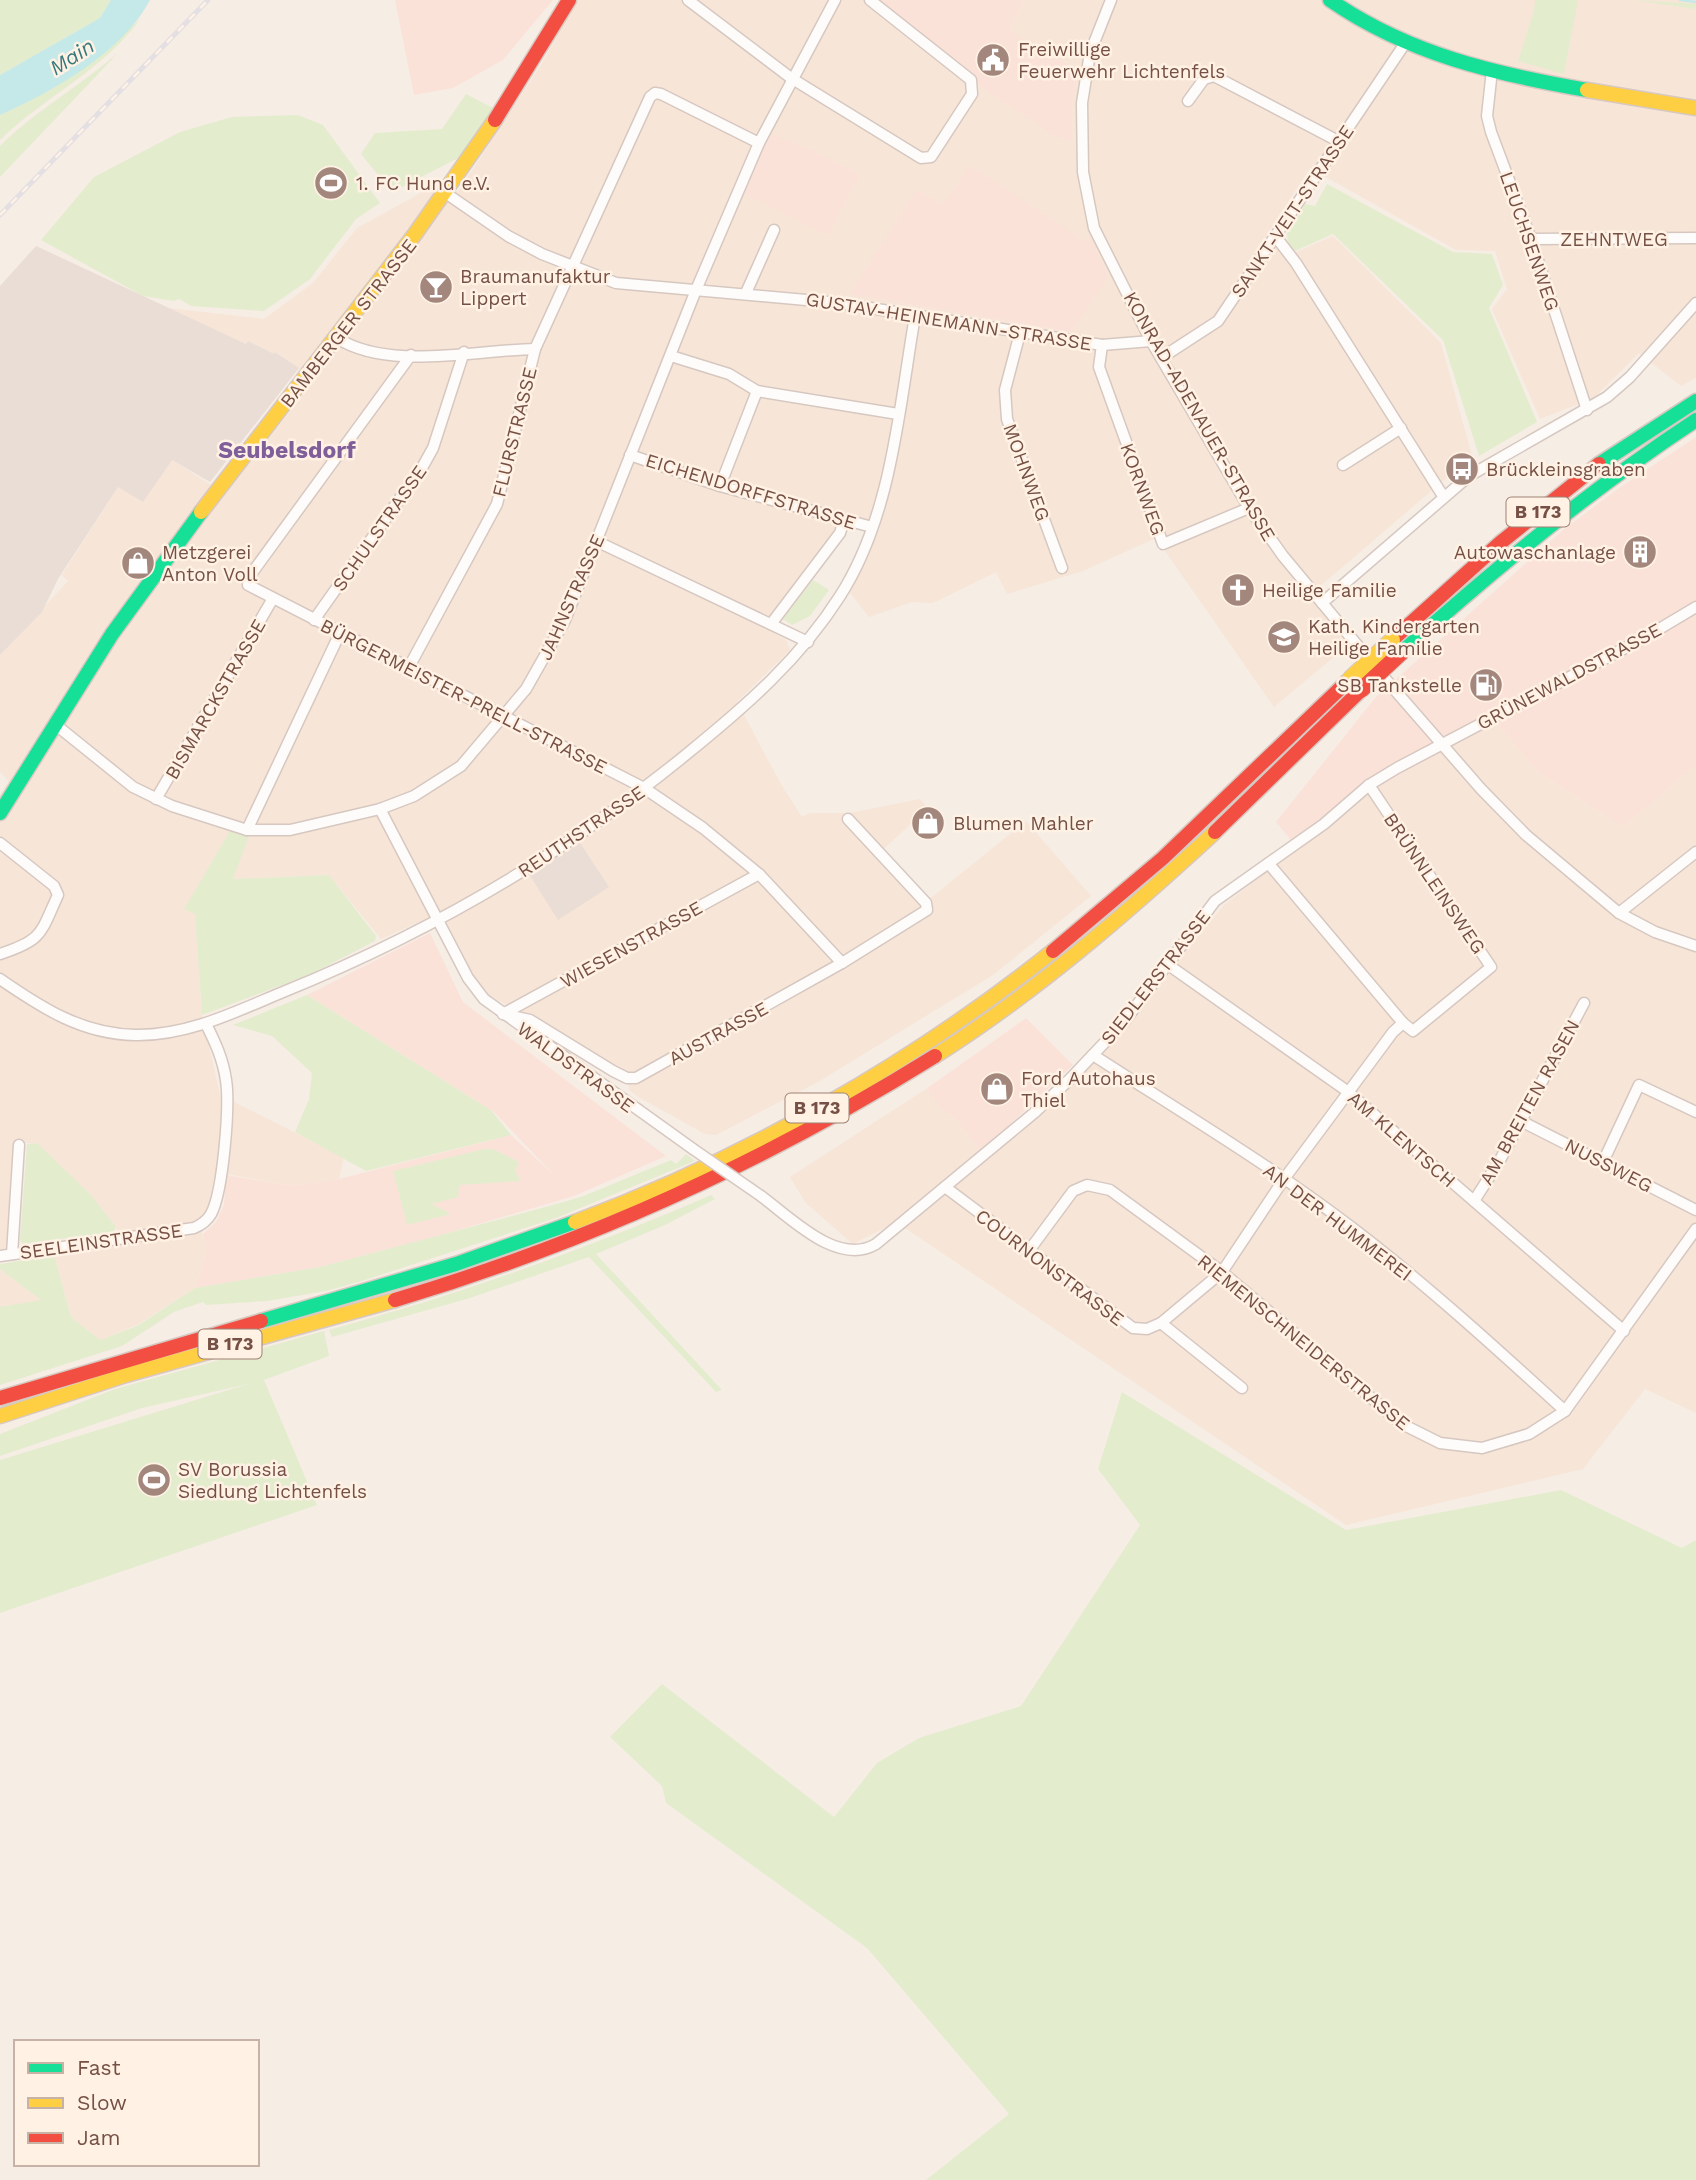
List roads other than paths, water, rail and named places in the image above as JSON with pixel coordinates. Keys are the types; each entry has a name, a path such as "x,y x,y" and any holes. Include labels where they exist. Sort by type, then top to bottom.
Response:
{"main road":[{"name":"BAMBERGER STRASSE","path":"0,813 113,632 447,194 506,108 569,0"},
{"path":"1330,0 1404,45 1492,70 1696,108"},
{"name":"B 173","path":"0,1398 129,1357 498,1249 603,1211 713,1164 784,1127 918,1048 1044,958 1166,855 1356,685 1548,503 1640,436 1696,401"},
{"name":"B 173","path":"1397,646 1554,519 1651,448 1696,420"},
{"name":"B 173","path":"0,1416 137,1370 504,1265 614,1224 720,1178 794,1140 932,1058 1055,970 1170,874 1356,685"}],"street":[{"path":"688,0 792,78 921,158 931,157 972,94 971,80 870,0"},
{"name":"JAHNSTRASSE","path":"56,725 133,787 156,799 247,830 290,830 380,809 440,782 461,766 505,715 548,656 696,290 759,143 835,0"},
{"name":"KONRAD-ADENAUER-STRASSE","path":"1111,0 1090,53 1082,103 1083,172 1094,228 1151,341 1249,508 1322,603 1441,744 1527,835 1619,913 1656,932 1696,946"},
{"name":"SANKT-VEIT-STRASSE","path":"1161,358 1218,321 1404,45"},
{"name":"LEUCHSENWEG","path":"1492,70 1487,116 1587,410"},
{"path":"1188,101 1205,79 1214,76 1338,141"},
{"name":"FLURSTRASSE","path":"410,667 497,504 535,349 655,93 759,143"},
{"name":"GUSTAV-HEINEMANN-STRASSE","path":"447,194 508,236 572,269 616,284 747,293 839,303 1102,345 1151,341"},
{"path":"747,293 774,230"},
{"path":"1276,237 1296,263 1443,496"},
{"name":"ZEHNTWEG","path":"1531,239 1696,238"},
{"path":"1322,603 1443,496 1485,465 1607,397 1630,377 1696,303"},
{"name":"REUTHSTRASSE","path":"0,979 49,1012 97,1031 136,1035 169,1033 206,1024 315,979 437,921 534,865 644,788 772,682 808,642 843,593 872,527 886,478 915,316"},
{"name":"MOHNWEG","path":"1020,333 1005,390 1007,419 1062,568"},
{"path":"337,338 359,351 411,355 535,349"},
{"name":"KORNWEG","path":"1102,345 1099,367 1163,544 1249,508"},
{"name":"SCHULSTRASSE","path":"314,620 423,466 433,448 464,352"},
{"name":"BÜRGERMEISTER-PRELL-STRASSE","path":"411,355 249,577 248,585 272,600 505,715 644,788 703,828 759,874 842,963"},
{"path":"671,356 729,374 757,391 898,414"},
{"path":"720,486 757,391"},
{"path":"1343,465 1401,428"},
{"name":"EICHENDORFFSTRASSE","path":"630,455 720,486 872,527"},
{"path":"771,624 839,533 844,520"},
{"path":"596,541 808,642"},
{"name":"BISMARCKSTRASSE","path":"156,799 272,600"},
{"name":"GRÜNEWALDSTRASSE","path":"1441,744 1644,638 1696,607"},
{"path":"247,830 340,633"},
{"name":"SIEDLERSTRASSE","path":"851,1252 863,1251 876,1244 1034,1113 1093,1055 1147,993 1215,901 1324,824 1369,785 1441,744"},
{"name":"BRÜNNLEINSWEG","path":"1369,785 1491,967 1413,1031 1403,1023"},
{"name":"WALDSTRASSE","path":"380,809 474,988 503,1014 830,1245 851,1252"},
{"name":"AUSTRASSE","path":"503,1014 530,1020 612,1071 627,1078 636,1078 842,963 927,910 926,903 848,819"},
{"path":"0,843 54,886 58,895 40,935 33,941 0,954"},
{"path":"1619,913 1696,852"},
{"path":"1241,1388 1161,1324 1222,1272 1347,1091 1403,1023 1269,864"},
{"name":"WIESENSTRASSE","path":"503,1014 759,874"},
{"name":"AM KLENTSCH","path":"1167,964 1347,1091 1624,1331"},
{"name":"AM BREITEN RASEN","path":"1475,1201 1584,1003"},
{"name":"SEELEINSTRASSE","path":"0,1256 194,1228 206,1221 213,1211 221,1167 227,1104 222,1059 206,1024"},
{"name":"AN DER HUMMEREI","path":"1093,1055 1284,1179 1354,1229 1442,1301 1565,1411"},
{"path":"1603,1162 1639,1085 1696,1112"},
{"name":"NUSSWEG","path":"1521,1121 1696,1210"},
{"path":"12,1254 19,1145"},
{"name":"RIEMENSCHNEIDERSTRASSE","path":"1028,1252 1073,1191 1087,1185 1110,1191 1222,1272 1387,1413 1415,1432 1440,1444 1466,1447 1495,1446 1529,1434 1565,1411 1696,1229"},
{"name":"COURNONSTRASSE","path":"944,1187 1123,1324 1140,1329 1161,1324"}],"water":[{"name":"Main","path":"111,0 150,0 138,19 104,53 42,95 0,115 0,75 100,18"}],"waterway":[{"path":"1680,0 1696,2"}],"railway":[{"path":"0,215 208,0"}],"place":[{"name":"Freiwillige Feuerwehr Lichtenfels","path":"993,60"},
{"name":"1. FC Hund e.V.","path":"331,183"},
{"name":"Braumanufaktur Lippert","path":"436,287"},
{"name":"Brückleinsgraben","path":"1462,469"},
{"name":"Autowaschanlage","path":"1640,552"},
{"name":"Metzgerei Anton Voll","path":"138,563"},
{"name":"Heilige Familie","path":"1238,590"},
{"name":"Kath. Kindergarten Heilige Familie","path":"1284,637"},
{"name":"SB Tankstelle","path":"1486,685"},
{"name":"Blumen Mahler","path":"928,823"},
{"name":"Ford Autohaus Thiel","path":"997,1089"},
{"name":"SV Borussia Siedlung Lichtenfels","path":"154,1480"}],"district":[{"name":"Seubelsdorf","path":"287,450"}]}
